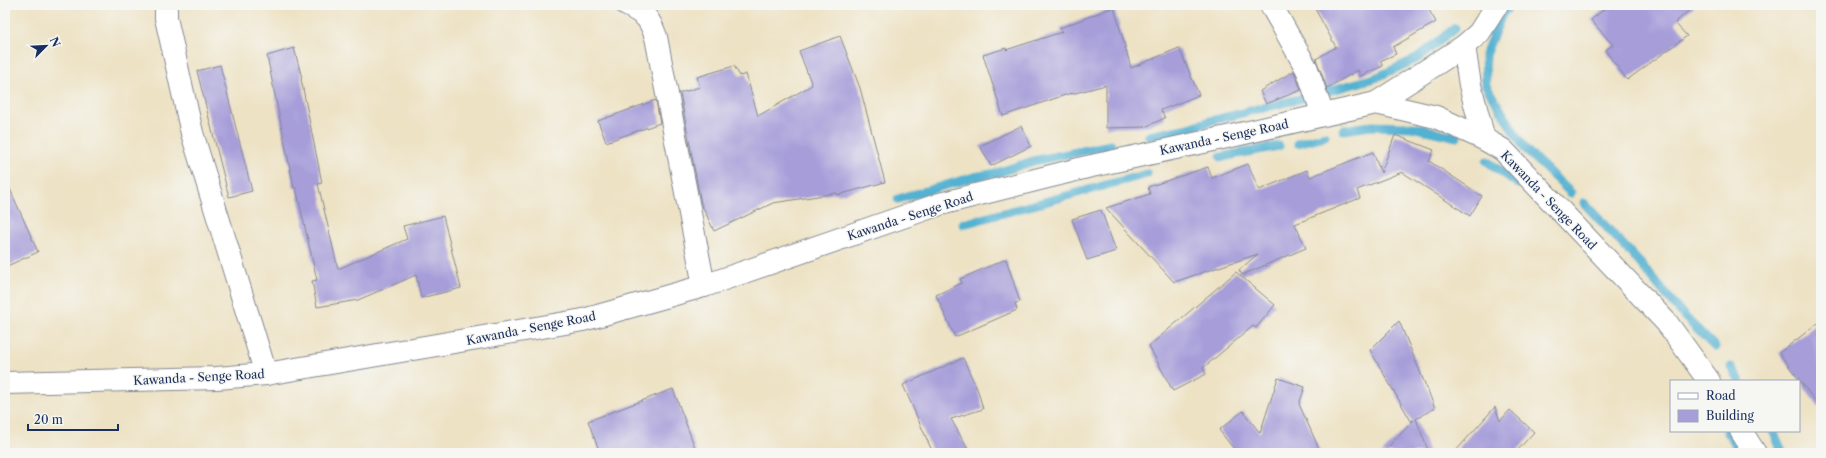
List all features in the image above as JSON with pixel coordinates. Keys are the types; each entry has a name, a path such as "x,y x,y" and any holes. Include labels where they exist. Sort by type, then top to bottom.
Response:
{"street":[{"path":"166,5 166,18 192,133 266,374"},
{"path":"627,5 645,14 650,21 656,37 704,286"},
{"path":"1271,5 1307,69 1323,115"},
{"path":"1376,102 1464,46 1479,33 1497,5"},
{"path":"1464,46 1470,85 1484,139"},
{"name":"Kawanda - Senge Road","path":"5,384 216,378 266,374 583,320 704,286 940,204 1087,167 1376,102 1436,117 1484,139 1503,150 1667,323 1708,380"},
{"path":"1742,432 1755,453"}],"building":[{"path":"1313,5 1426,5 1436,22 1393,47 1396,54 1380,61 1383,66 1360,76 1358,70 1327,88 1316,59 1336,47"},
{"path":"1609,5 1695,5 1675,23 1687,36 1627,80 1605,50 1613,45 1591,20"},
{"path":"1114,7 1131,68 1179,48 1199,95 1161,110 1165,118 1145,127 1106,128 1106,85 1071,93 1003,116 983,55 1006,48 1006,50 1062,32 1060,28"},
{"path":"840,36 860,88 885,182 838,195 837,193 773,203 714,231 701,203 680,93 700,87 697,77 734,66 740,76 746,74 758,116 812,85 799,51"},
{"path":"294,48 302,78 322,183 318,184 338,269 407,239 403,226 443,216 461,288 421,298 416,275 358,300 317,307 312,281 317,280 296,188 294,188 267,56"},
{"path":"220,65 252,191 229,197 197,71"},
{"path":"1294,71 1301,90 1266,104 1260,91"},
{"path":"656,100 660,123 606,142 598,121"},
{"path":"1021,126 1031,146 991,166 980,146"},
{"path":"1395,135 1434,150 1429,161 1482,196 1470,216 1402,172 1357,190 1360,198 1295,224 1306,248 1242,275 1239,270 1258,254 1174,282 1106,208 1150,194 1148,187 1208,167 1212,178 1248,164 1259,190 1307,170 1310,177 1373,152 1381,173"},
{"path":"5,178 38,252 5,267"},
{"path":"1101,210 1116,251 1087,260 1072,219"},
{"path":"1006,259 1020,302 1015,303 1017,310 955,337 936,295 962,283 960,279"},
{"path":"1236,272 1275,305 1256,328 1253,326 1203,368 1206,374 1173,391 1149,346"},
{"path":"1399,321 1435,408 1416,419 1429,453 1382,453 1414,420 1411,421 1370,350"},
{"path":"1821,321 1821,409 1800,380 1779,353"},
{"path":"963,358 978,391 983,409 951,419 970,453 933,453 903,385"},
{"path":"1278,378 1305,387 1299,404 1321,453 1237,453 1219,430 1243,411 1260,433"},
{"path":"673,389 697,453 600,453 588,421"},
{"path":"1495,407 1500,421 1510,410 1534,432 1515,453 1454,453"}],"waterway":[{"path":"1511,5 1502,14 1485,55 1486,86 1525,149 1571,193"},
{"path":"1325,92 1375,78 1418,58 1455,28"},
{"path":"1149,136 1189,128 1210,121 1307,97"},
{"path":"1343,130 1371,126 1412,127 1457,137"},
{"path":"1298,143 1325,136"},
{"path":"898,199 974,177 997,173 1033,161 1111,145"},
{"path":"1221,157 1279,146"},
{"path":"1487,161 1518,184"},
{"path":"963,224 1147,174"},
{"path":"1584,203 1639,262 1685,317 1715,347"},
{"path":"1731,367 1739,380"},
{"path":"1728,432 1742,453"},
{"path":"1773,432 1783,453"}]}
